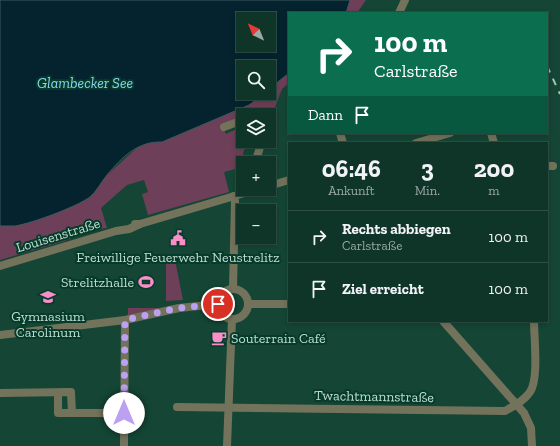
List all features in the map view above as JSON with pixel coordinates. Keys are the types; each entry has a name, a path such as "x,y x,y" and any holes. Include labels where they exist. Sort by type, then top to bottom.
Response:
{"street":[{"path":"399,12 405,0"},
{"path":"224,127 236,123"},
{"path":"419,142 447,134"},
{"path":"276,184 288,180"},
{"path":"233,289 236,201 234,196"},
{"name":"Louisenstraße","path":"0,266 123,229 135,224 140,224 234,196"},
{"path":"233,289 242,292 248,304 242,317 232,319 220,313 218,299 224,292 233,289"},
{"path":"0,335 125,320 179,308 218,304"},
{"path":"248,304 288,304"},
{"path":"227,446 232,319"},
{"path":"124,446 125,320"},
{"path":"444,322 524,413 531,428 532,446"},
{"path":"517,404 529,393 533,384 534,322"},
{"path":"0,393 71,392 72,413"},
{"path":"58,393 58,413 124,413"},
{"name":"Twachtmannstraße","path":"177,407 505,411 517,404"}],"shaded area":[{"path":"350,0 366,0 358,12 346,12"},
{"path":"288,74 288,84 282,89 275,108 242,108 256,100 276,100 276,83"},
{"path":"236,111 236,120 222,126 226,134 236,129 236,148 245,148 244,156 236,156 236,169 224,172 229,192 148,215 142,194 148,192 144,180 127,185 101,208 107,228 86,230 65,241 0,260 0,226 14,226 74,205 89,197 106,176 140,145 150,141 162,142"},
{"path":"175,260 183,300 166,301 166,263"},
{"path":"128,308 158,308 160,309 128,316"}],"water":[{"name":"Glambecker See","path":"0,0 350,0 346,12 288,12 288,74 276,83 276,60 236,60 236,100 256,100 249,105 242,108 236,108 236,111 162,142 153,142 138,147 119,162 90,197 54,214 15,226 0,226"}],"railway":[{"path":"548,68 560,94"}],"place":[{"name":"Freiwillige Feuerwehr Neustrelitz","path":"178,238"},
{"name":"Strelitzhalle","path":"146,282"},
{"name":"Gymnasium Carolinum","path":"48,297"},
{"name":"Souterrain Café","path":"219,338"}],"route":[{"path":"124,413 125,320 179,308 218,304"}]}
